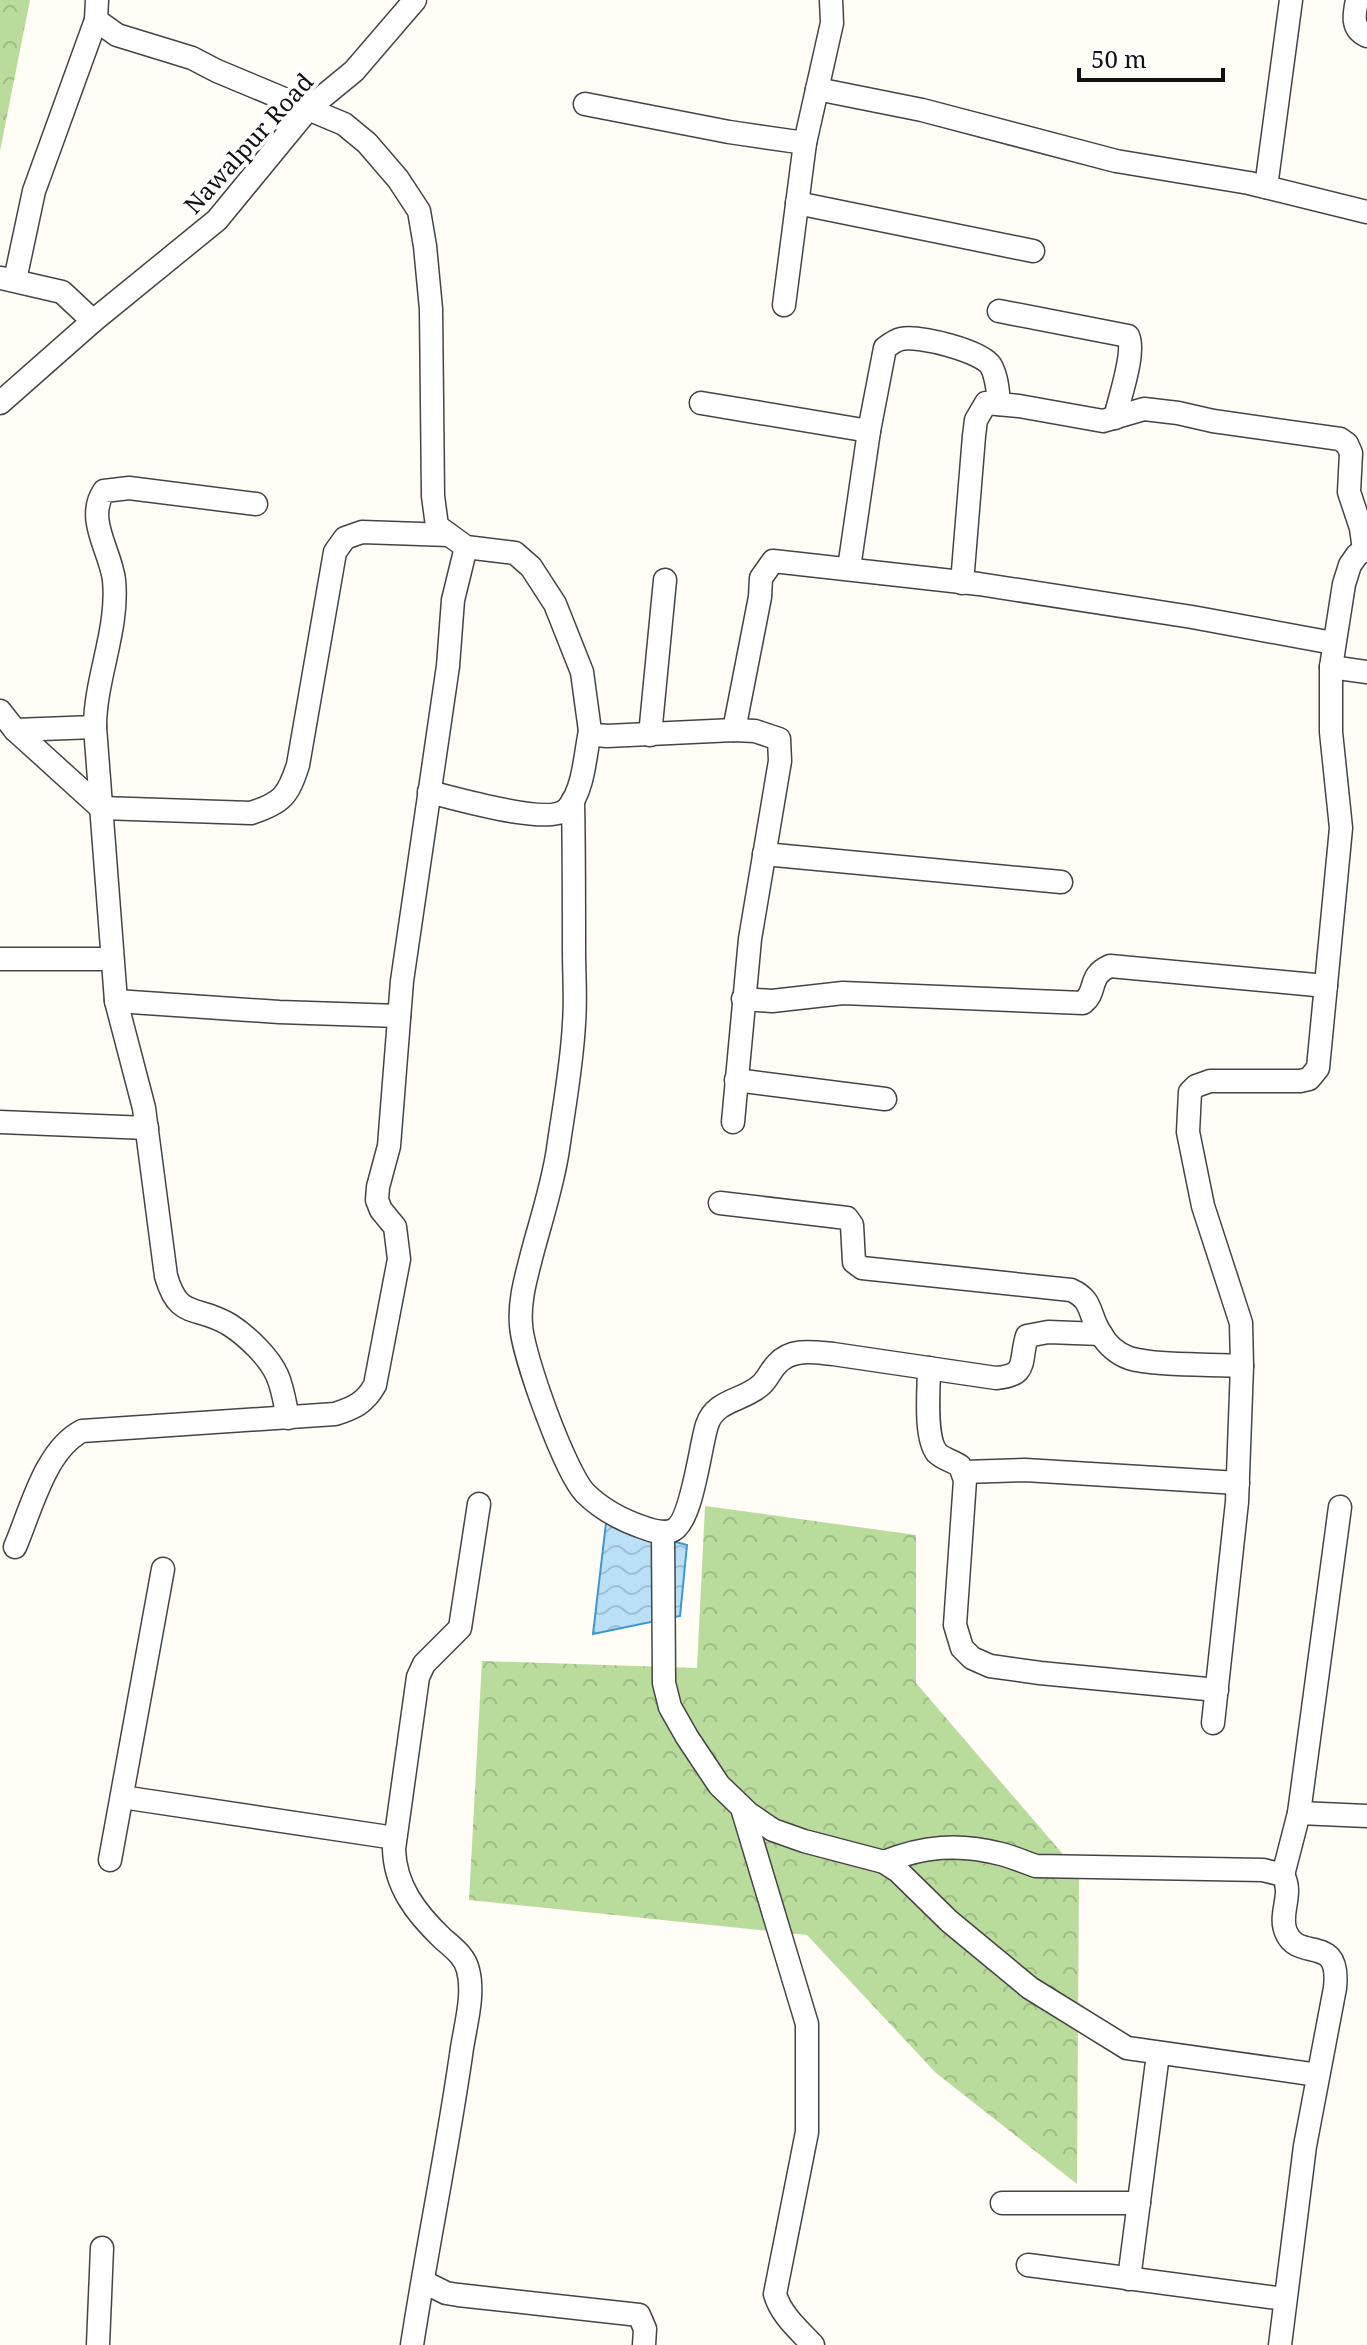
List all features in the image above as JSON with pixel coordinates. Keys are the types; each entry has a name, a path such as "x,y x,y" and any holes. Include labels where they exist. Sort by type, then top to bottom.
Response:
{"street":[{"name":"Nawalpur Road","path":"0,403 93,321 217,220 309,108 354,71 415,0"},
{"path":"784,305 805,143 832,23 831,0"},
{"path":"1266,187 1291,0"},
{"path":"1357,0 1355,25 1360,33 1367,36"},
{"path":"97,10 117,35 192,58 344,124 367,143 398,179 419,211 431,309 433,496 437,526 457,541"},
{"path":"93,321 62,292 7,279 97,10"},
{"path":"817,89 922,110 1116,161 1266,187 1367,212"},
{"path":"585,104 729,132 805,143"},
{"path":"797,203 1033,251"},
{"path":"999,311 1128,336 1131,342 1130,358 1115,418"},
{"path":"849,568 885,348 900,339 915,339 981,356 990,364 996,378 999,404"},
{"path":"701,403 869,431"},
{"path":"962,583 976,420 986,403 1103,421 1144,409 1340,439 1347,444 1351,453 1349,492 1365,549 1350,565 1333,643 1331,732 1341,828 1318,1068 1309,1079 1210,1081 1190,1092 1188,1117 1191,1146 1203,1206 1241,1323 1238,1483 1213,1723"},
{"path":"256,504 129,488 104,491 98,509 99,526 114,579 114,604 95,699 95,727 116,1001 147,1128 166,1276 176,1302 214,1316 243,1335 277,1374 288,1418"},
{"path":"0,711 15,730 101,808 251,813 274,805 290,789 298,765 335,552 345,538 362,532 457,541 515,553 531,567 555,604 582,672 590,731 579,784 573,800 559,815 542,815 429,792"},
{"path":"15,1547 50,1464 68,1438 82,1431 335,1414 368,1399 375,1385 399,1259 395,1227 377,1200 390,1135 402,981 448,666 457,541"},
{"path":"734,730 761,578 773,561 962,583 1192,617 1333,643"},
{"path":"650,735 665,580"},
{"path":"1331,667 1367,672"},
{"path":"15,730 95,727"},
{"path":"590,731 607,736 734,730 755,731 779,739 780,761 743,999 733,1122"},
{"path":"573,800 574,1023 557,1153 521,1298 522,1335 533,1376 583,1491 629,1522 663,1532 673,1531 684,1514 712,1413 724,1404 749,1394 763,1383 778,1362 790,1354 821,1352 996,1378 1013,1376 1019,1371 1027,1336 1048,1332 1101,1334"},
{"path":"764,854 1061,882"},
{"path":"0,959 112,959"},
{"path":"743,999 772,1001 843,993 1072,1004 1083,1003 1089,998 1094,978 1099,971 1110,966 1326,986"},
{"path":"116,1001 399,1016"},
{"path":"736,1080 885,1099"},
{"path":"0,1122 147,1128"},
{"path":"720,1203 847,1218 852,1225 854,1262 862,1268 1071,1290 1087,1301 1101,1334 1121,1354 1133,1359 1242,1366"},
{"path":"929,1368 929,1417 934,1447 964,1472 955,1625 962,1648 972,1658 990,1666 1217,1690"},
{"path":"964,1472 1025,1470 1238,1483"},
{"path":"412,2345 448,2149 468,2006 469,1973 459,1953 418,1914 405,1894 394,1864 395,1838 418,1677 424,1664 460,1628 479,1504"},
{"path":"1283,1875 1299,1813 1340,1507"},
{"path":"663,1532 664,1683 670,1707 719,1785 742,1808 773,1830 884,1862 1030,1988 1127,2048 1318,2075"},
{"path":"110,1860 163,1569"},
{"path":"122,1797 395,1838"},
{"path":"742,1808 807,2024 807,2132 775,2294 785,2316 813,2345"},
{"path":"1299,1813 1367,1816"},
{"path":"884,1862 921,1849 957,1847 1002,1854 1036,1866 1263,1870 1283,1875 1288,1884 1286,1934 1291,1940 1330,1957 1336,1968 1305,2146 1280,2345"},
{"path":"1129,2279 1158,2054"},
{"path":"1002,2203 1139,2203"},
{"path":"98,2345 102,2248"},
{"path":"1028,2265 1285,2299"},
{"path":"424,2282 446,2293 458,2295 639,2315 645,2329 644,2345"}],"green space":[{"path":"0,0 30,0 0,151"},
{"path":"705,1506 916,1535 916,1683 1079,1873 1077,2184 936,2073 807,1935 469,1900 482,1661 697,1668"}],"water":[{"path":"606,1523 687,1545 680,1616 593,1634"}]}
